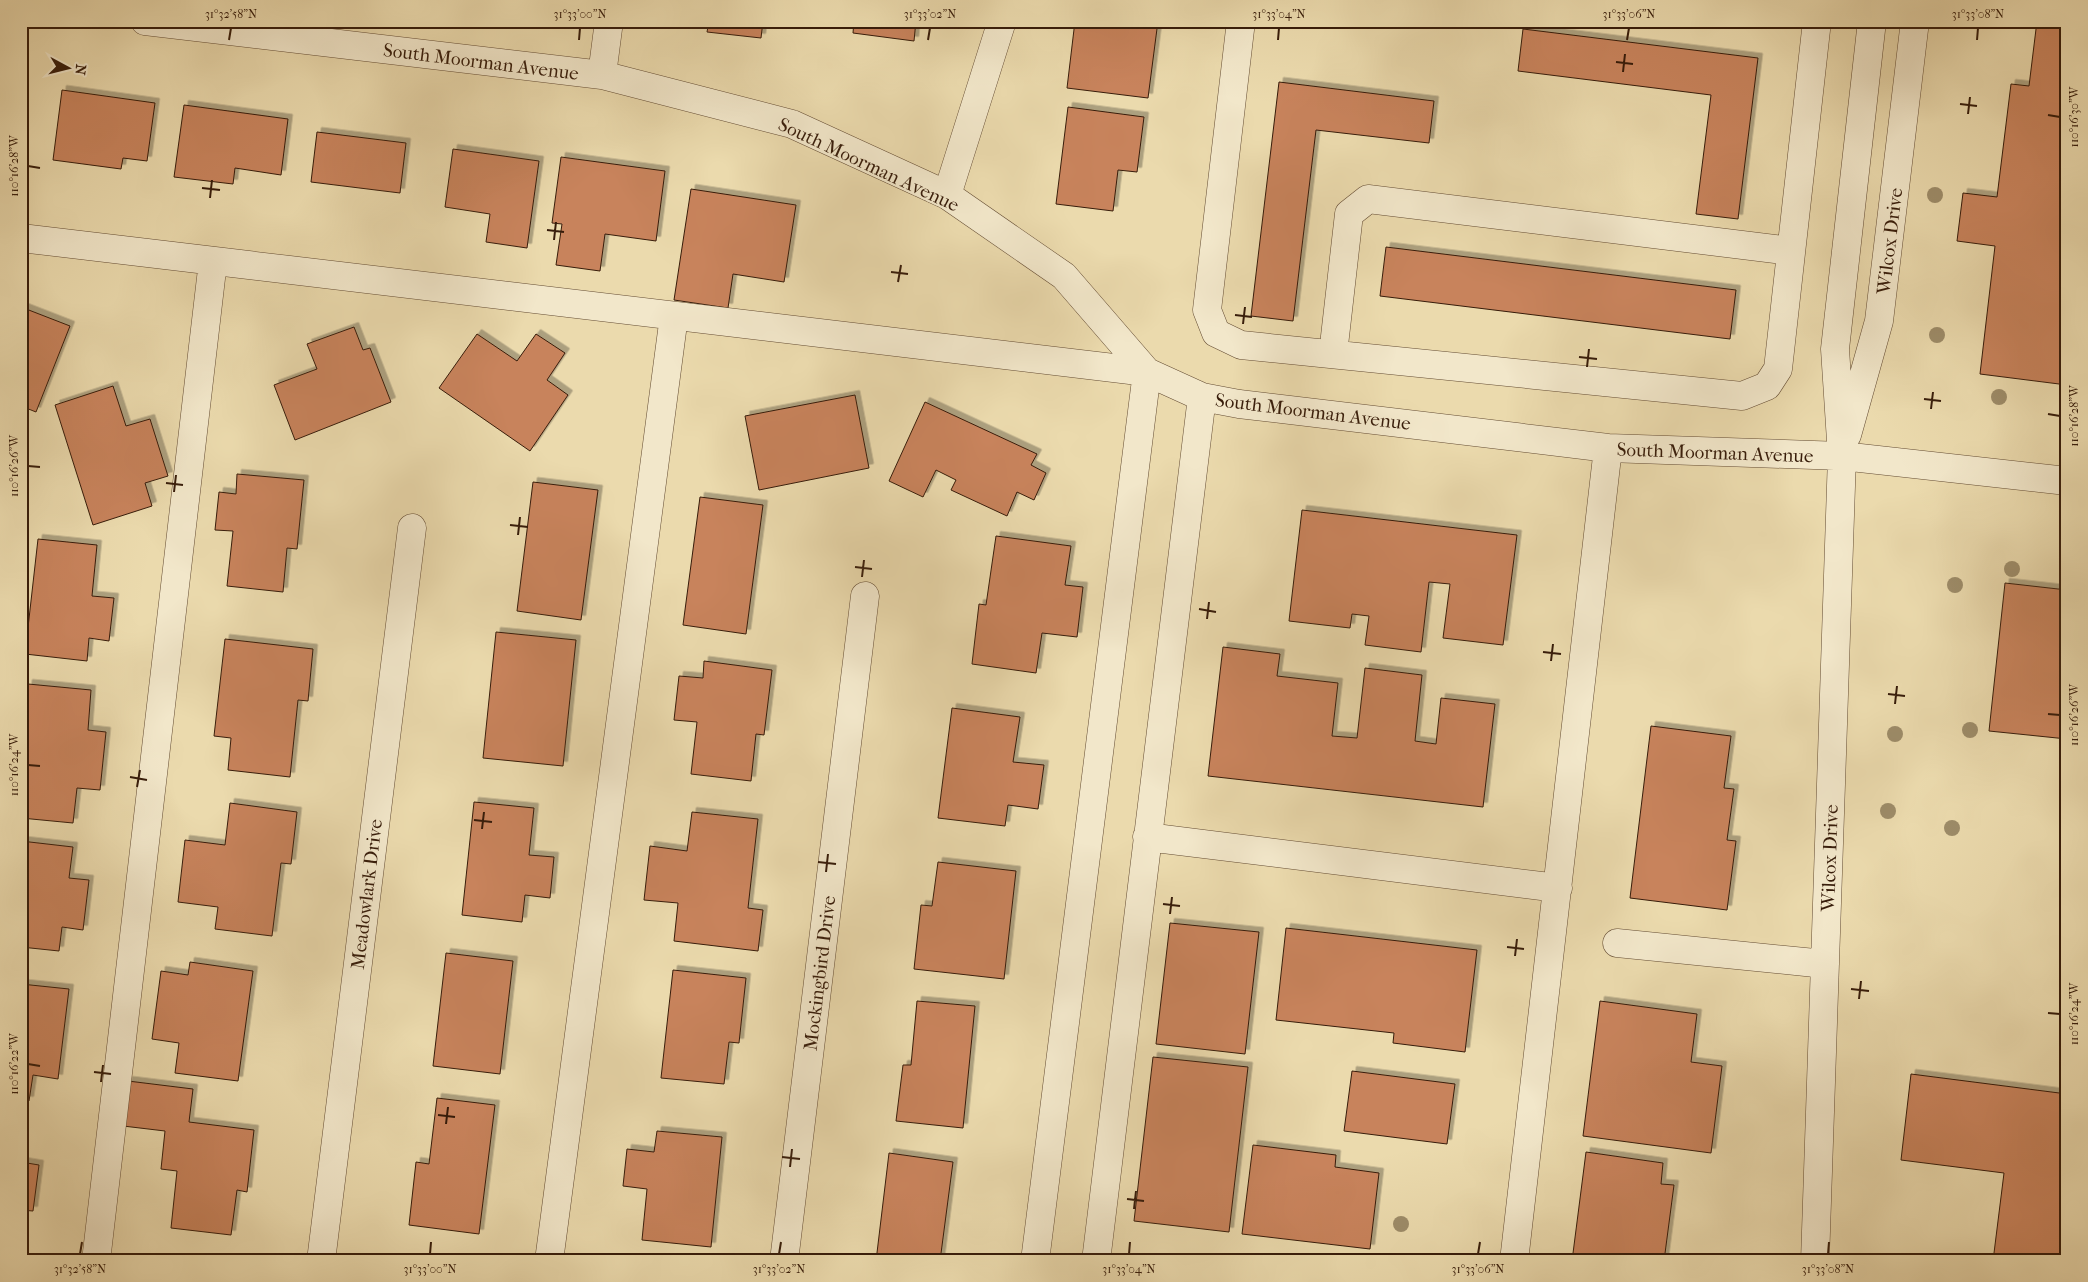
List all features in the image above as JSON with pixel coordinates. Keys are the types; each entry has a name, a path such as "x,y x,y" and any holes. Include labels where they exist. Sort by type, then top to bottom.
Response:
{"street":[{"name":"South Moorman Avenue","path":"145,21 239,27 602,76 792,124 947,196 1064,276 1147,372 1202,397 1239,404 1608,448 1842,456 2067,481"},
{"path":"602,76 609,21"},
{"path":"947,196 1002,21"},
{"path":"1242,21 1207,310 1216,333 1241,345 1742,396 1767,386 1778,369 1818,21"},
{"name":"Wilcox Drive","path":"1815,1261 1842,456 1835,349 1872,21"},
{"name":"Wilcox Drive","path":"1842,456 1879,321 1915,21"},
{"path":"1333,354 1349,214 1368,199 1791,251"},
{"path":"21,238 1147,372 1035,1261"},
{"path":"96,1261 212,261"},
{"path":"549,1261 674,316"},
{"path":"1096,1261 1202,397"},
{"path":"1514,1261 1608,448"},
{"name":"Meadowlark Drive","path":"321,1261 412,528"},
{"name":"Mockingbird Drive","path":"784,1261 865,596"},
{"path":"1147,837 1558,888"},
{"path":"1616,943 1825,964"}],"building":[{"path":"709,21 763,21 761,38 707,32"},
{"path":"854,21 916,21 914,41 853,33"},
{"path":"1075,21 1158,21 1148,98 1067,88"},
{"path":"2037,21 2067,24 2067,385 1980,374 1995,246 1957,241 1963,193 1997,197 2011,84 2029,86"},
{"path":"1523,29 1758,58 1738,219 1696,214 1711,95 1518,71"},
{"path":"1279,82 1434,101 1429,143 1316,130 1293,321 1251,316"},
{"path":"62,90 155,103 147,161 123,158 121,169 53,160"},
{"path":"184,105 288,119 281,175 235,168 233,184 174,177"},
{"path":"1068,107 1144,117 1137,172 1118,170 1113,211 1056,204"},
{"path":"317,132 406,143 400,193 311,182"},
{"path":"453,149 539,161 527,248 486,242 490,214 445,207"},
{"path":"561,157 665,171 656,241 605,234 600,271 556,265 562,224 552,223"},
{"path":"691,189 796,205 784,282 733,274 728,308 674,300"},
{"path":"1386,247 1736,290 1730,339 1380,296"},
{"path":"21,307 70,326 36,412 21,406"},
{"path":"354,327 363,350 370,348 391,402 295,440 274,385 317,369 307,344"},
{"path":"477,334 517,361 536,334 565,353 547,380 568,395 530,451 439,388"},
{"path":"113,386 126,426 150,419 168,476 145,483 152,506 93,525 55,405"},
{"path":"855,395 869,468 759,490 745,416"},
{"path":"925,402 1037,454 1031,465 1046,473 1034,500 1017,492 1007,516 951,490 956,480 936,470 923,497 889,481"},
{"path":"237,474 304,480 297,549 287,548 283,592 227,586 233,531 215,530 219,492 236,494"},
{"path":"533,482 598,490 581,620 517,611"},
{"path":"700,497 763,505 746,634 683,625"},
{"path":"1302,510 1517,535 1503,645 1443,638 1450,584 1429,582 1421,652 1365,645 1369,616 1352,614 1350,628 1289,621"},
{"path":"996,536 1071,546 1065,585 1083,587 1077,637 1042,633 1036,673 972,664 979,604 986,605"},
{"path":"38,539 97,545 92,596 114,598 109,641 89,638 87,661 25,654"},
{"path":"2005,583 2067,590 2067,739 1989,731"},
{"path":"496,632 576,640 563,766 483,758"},
{"path":"225,639 313,649 308,701 298,700 290,777 228,770 231,738 214,736"},
{"path":"1223,647 1280,654 1277,676 1338,683 1332,736 1357,738 1365,668 1422,675 1415,741 1436,744 1441,698 1495,704 1483,807 1208,776"},
{"path":"704,661 772,670 764,735 756,734 751,781 691,774 697,722 674,720 679,676 703,678"},
{"path":"28,684 91,690 88,730 106,732 100,790 77,788 73,823 21,818 21,753"},
{"path":"952,708 1020,717 1013,762 1044,765 1038,809 1008,805 1005,826 938,818"},
{"path":"1651,726 1731,736 1724,788 1734,789 1727,840 1736,841 1727,910 1630,898"},
{"path":"474,802 534,808 529,855 554,857 550,898 525,895 522,922 462,915"},
{"path":"230,803 297,812 291,864 281,863 272,936 215,929 218,907 178,902 185,840 225,845"},
{"path":"692,812 758,819 748,908 763,910 758,951 674,941 678,903 644,900 650,846 687,851"},
{"path":"21,841 73,847 69,878 89,880 83,930 62,927 59,951 21,947"},
{"path":"938,862 1016,871 1004,979 914,969 921,905 932,906"},
{"path":"1170,923 1259,932 1245,1054 1156,1044"},
{"path":"1286,928 1477,950 1465,1052 1393,1043 1394,1033 1276,1020"},
{"path":"446,953 513,961 500,1074 433,1066"},
{"path":"190,962 253,971 238,1081 175,1073 179,1043 152,1039 161,971 188,975"},
{"path":"673,970 746,978 739,1043 729,1042 724,1084 661,1078"},
{"path":"21,984 69,989 58,1079 33,1075 29,1101 21,1100"},
{"path":"917,1001 975,1006 963,1128 896,1121 903,1065 911,1065"},
{"path":"1600,1001 1697,1014 1691,1062 1722,1066 1711,1153 1583,1136"},
{"path":"1153,1057 1248,1067 1229,1232 1134,1221"},
{"path":"1352,1071 1455,1084 1447,1144 1344,1131"},
{"path":"1911,1074 2067,1094 2067,1261 1993,1261 2004,1173 1901,1160"},
{"path":"128,1081 193,1089 189,1122 254,1130 247,1192 237,1190 231,1235 171,1228 177,1171 161,1169 165,1131 123,1126"},
{"path":"437,1098 495,1105 479,1234 409,1225 416,1162 429,1164"},
{"path":"657,1131 722,1137 711,1247 642,1240 647,1189 623,1186 627,1149 654,1152"},
{"path":"1253,1145 1336,1155 1335,1167 1379,1173 1370,1249 1242,1234"},
{"path":"1586,1152 1663,1163 1661,1184 1674,1185 1664,1261 1572,1261"},
{"path":"889,1153 953,1162 940,1261 876,1261"},
{"path":"21,1162 39,1165 33,1211 21,1210"}]}
